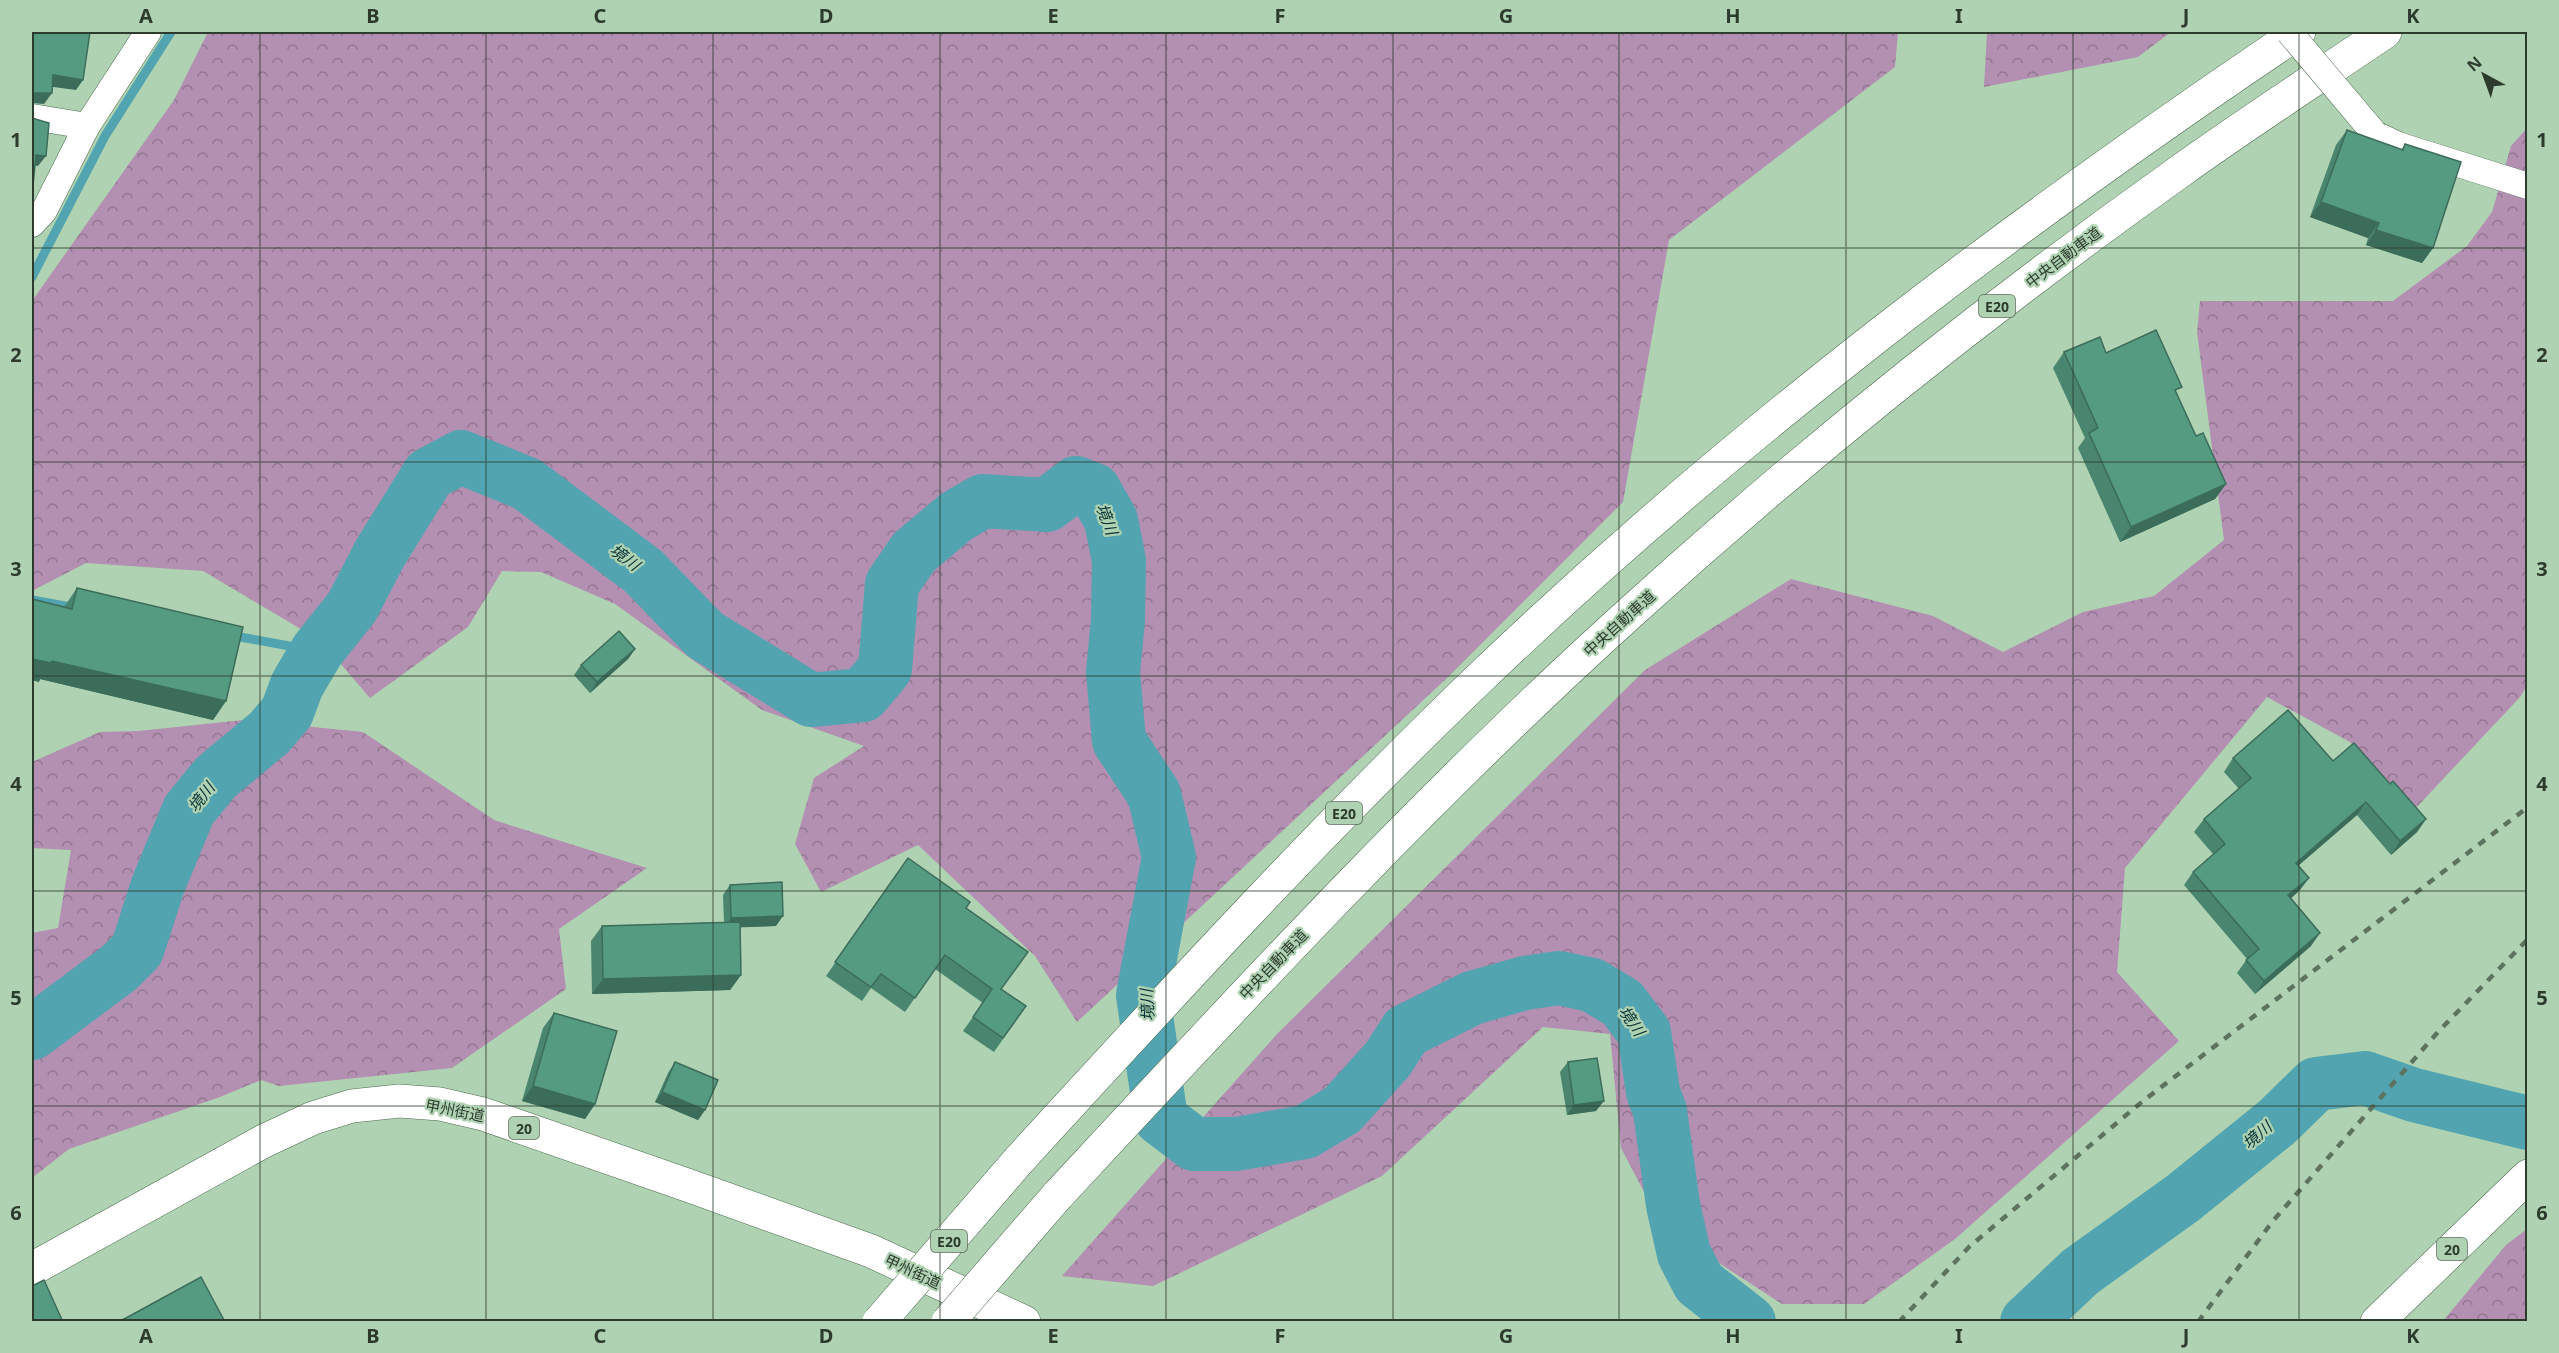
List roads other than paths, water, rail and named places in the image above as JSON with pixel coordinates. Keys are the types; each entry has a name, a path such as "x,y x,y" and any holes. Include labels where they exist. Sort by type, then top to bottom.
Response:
{"highway":[{"name":"E20","path":"879,1322 1018,1160 1238,922 1354,802 1483,675 1598,569 1883,330 2138,140 2299,32"},
{"name":"中央自動車道","path":"948,1322 1057,1196 1278,958 1428,805 1632,611 1828,441 1940,350 2182,169 2385,32"},
{"name":"甲州街道","path":"32,1269 293,1127 352,1106 399,1101 440,1104 483,1114 687,1185 871,1251 1024,1322"},
{"name":"20","path":"2377,1322 2528,1176"}],"street":[{"path":"32,224 44,212 87,126 148,32"},
{"path":"2289,32 2375,134 2398,145 2528,186"},
{"path":"32,117 87,126"}],"waterway":[{"path":"32,277 105,136 171,32"},
{"name":"境川","path":"32,1033 119,968 137,950 158,885 189,810 216,777 269,733 287,712 297,685 317,651 352,607 380,553 429,474 461,457 527,484 643,571 705,635 811,700 863,695 885,669 892,584 914,552 957,516 983,501 1047,505 1076,483 1094,490 1111,520 1119,561 1118,620 1113,672 1119,741 1154,794 1169,857 1143,995 1161,1119 1194,1144 1236,1144 1305,1132 1342,1110 1388,1059 1406,1031 1472,998 1525,983 1559,978 1592,985 1622,1003 1644,1032 1653,1092 1660,1111 1673,1205 1684,1254 1699,1283 1749,1322"},
{"path":"32,600 76,608"},
{"path":"229,635 317,651"},
{"name":"境川","path":"2027,1322 2080,1272 2183,1198 2277,1122 2316,1084 2365,1078 2414,1095 2528,1123"}],"railway":[{"path":"1899,1322 1969,1247 2143,1101 2528,807"},
{"path":"2198,1322 2272,1222 2438,1032 2528,939"}]}
